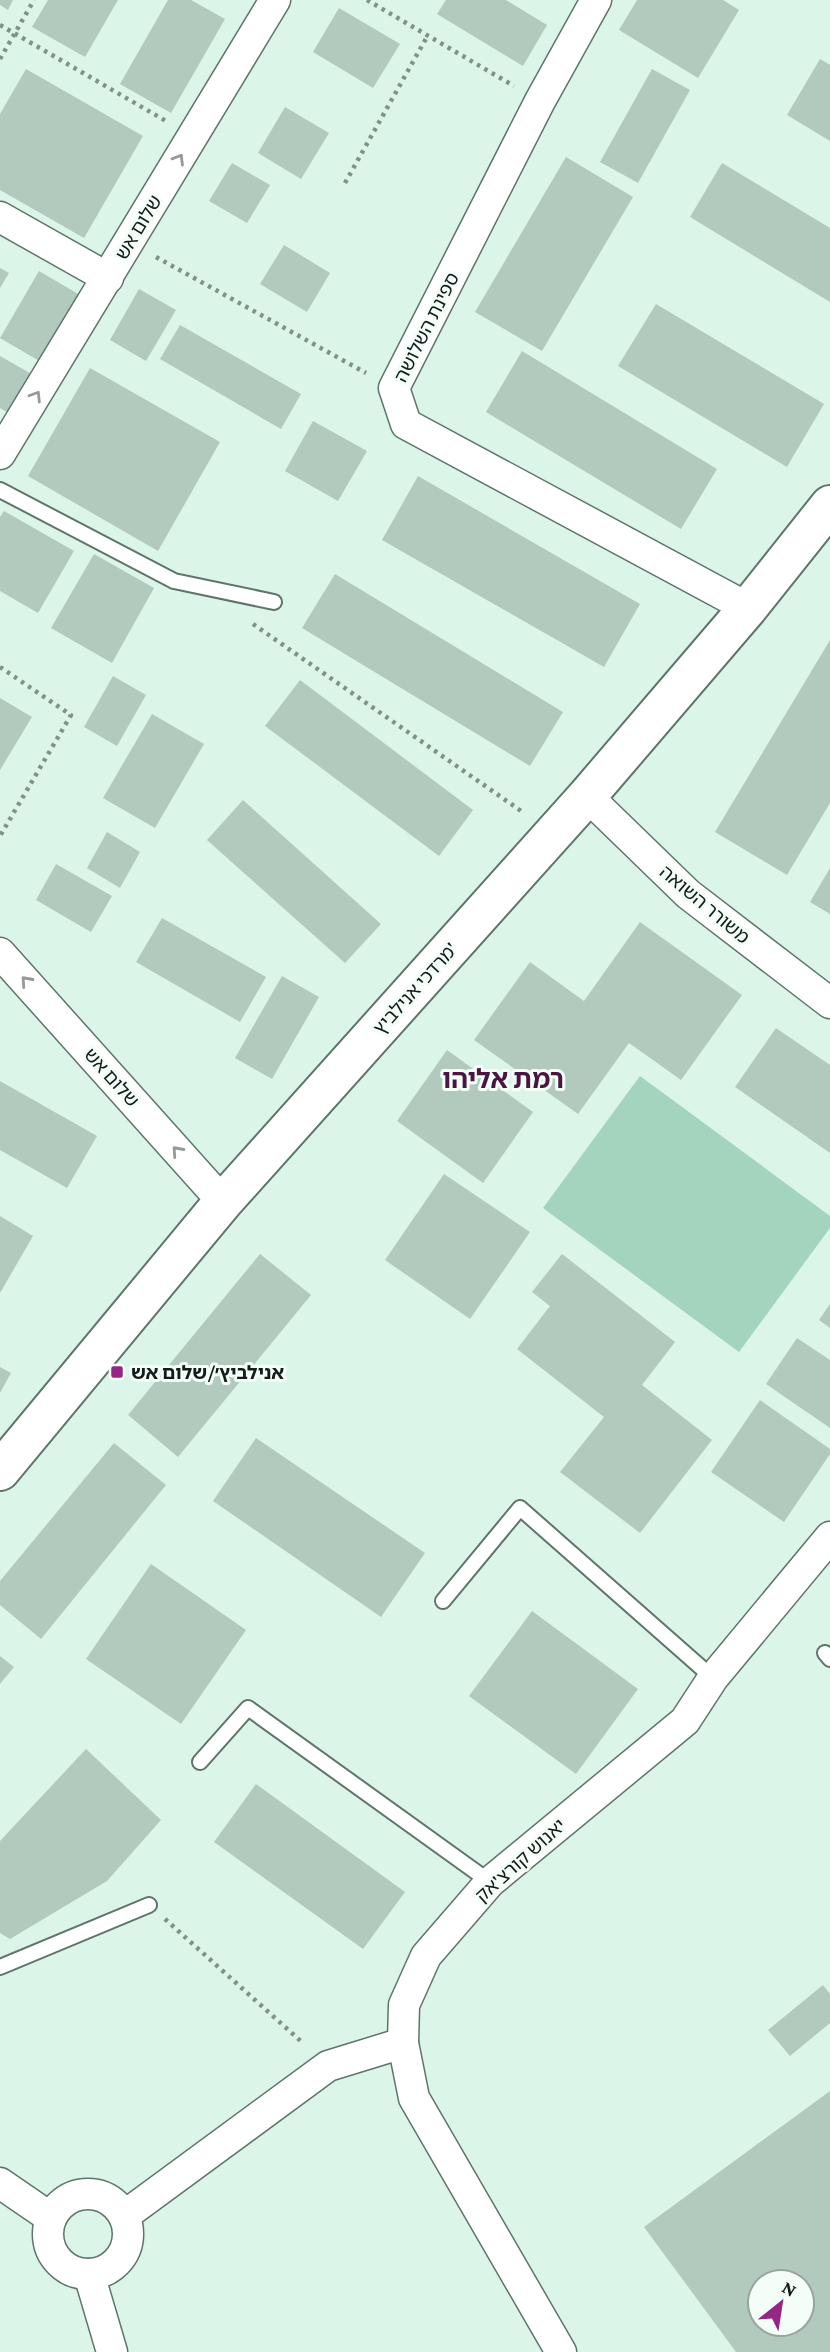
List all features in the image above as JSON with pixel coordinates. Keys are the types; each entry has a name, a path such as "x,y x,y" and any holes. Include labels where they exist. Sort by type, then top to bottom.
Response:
{"street":[{"name":"שלום אש","path":"0,454 275,0"},
{"name":"ספינת השלושה","path":"596,0 540,101 394,388 406,424 747,608"},
{"path":"0,217 108,278"},
{"name":"מרדכי אנילביץ'","path":"0,1471 223,1202 554,834 747,608 830,505"},
{"name":"משורר השואה","path":"587,796 688,894 830,1003"},
{"name":"שלום אש","path":"0,953 223,1202"},
{"name":"יאנוש קורצ'אק","path":"561,2352 414,2098 403,2043 404,2005 426,1956 490,1882 685,1721 713,1678 830,1537"},
{"path":"124,2216 328,2066 403,2043"},
{"path":"0,2183 51,2218"},
{"path":"93,2194 116,2205 124,2216 128,2242 123,2255 114,2265 89,2274 72,2271 52,2253 48,2236 51,2218 58,2207 68,2199 93,2194"},
{"path":"89,2274 112,2352"}],"lane":[{"path":"0,490 174,581 274,602"},
{"path":"443,1601 520,1508 713,1678"},
{"path":"200,1762 248,1707 490,1882"},
{"path":"0,1968 149,1905"}],"path":[{"path":"0,59 34,0"},
{"path":"367,0 540,101"},
{"path":"0,25 192,137"},
{"path":"345,183 428,36"},
{"path":"128,243 394,388"},
{"path":"243,618 554,834"},
{"path":"0,667 71,715 0,836"},
{"path":"149,1905 328,2066"}],"green space":[{"path":"640,1076 830,1216 830,1228 739,1352 543,1208"}],"building":[{"path":"0,0 13,0 8,10 0,5"},
{"path":"48,0 118,0 85,57 32,27"},
{"path":"168,0 191,0 225,19 171,113 120,84"},
{"path":"446,0 506,0 547,25 523,66 437,14"},
{"path":"637,0 723,0 739,10 698,78 619,30"},
{"path":"339,8 400,44 373,88 313,52"},
{"path":"820,59 830,65 830,141 787,115"},
{"path":"26,69 143,136 84,238 0,190 0,114"},
{"path":"652,69 690,90 638,183 600,162"},
{"path":"285,107 329,133 301,179 258,153"},
{"path":"566,157 633,197 542,351 475,312"},
{"path":"232,163 270,185 247,223 209,201"},
{"path":"722,163 830,228 830,302 690,217"},
{"path":"284,245 330,273 307,312 260,284"},
{"path":"0,268 9,273 0,288"},
{"path":"39,271 80,295 41,362 0,338"},
{"path":"139,289 176,310 146,361 110,340"},
{"path":"656,304 824,404 787,467 618,366"},
{"path":"180,325 301,394 281,429 160,359"},
{"path":"522,351 717,469 681,529 486,412"},
{"path":"0,356 35,376 12,415 0,408"},
{"path":"90,368 220,442 158,551 28,476"},
{"path":"313,421 367,451 338,501 285,471"},
{"path":"418,476 640,604 604,667 382,540"},
{"path":"4,511 74,551 38,613 0,591 0,517"},
{"path":"94,554 154,588 112,663 51,628"},
{"path":"335,574 563,712 530,766 302,628"},
{"path":"830,640 830,803 787,875 715,832"},
{"path":"113,676 146,695 117,746 84,727"},
{"path":"300,680 473,810 439,856 265,726"},
{"path":"0,698 32,717 0,770"},
{"path":"152,714 204,744 155,828 103,798"},
{"path":"243,800 381,924 345,963 207,840"},
{"path":"107,832 140,852 120,888 87,868"},
{"path":"56,864 112,896 91,932 36,900"},
{"path":"830,868 830,914 810,902"},
{"path":"162,918 266,977 240,1022 136,962"},
{"path":"640,922 742,995 681,1080 629,1043 578,1114 474,1040 530,962 584,1001"},
{"path":"282,976 319,997 272,1079 235,1058"},
{"path":"776,1028 830,1065 830,1153 735,1087"},
{"path":"447,1050 533,1112 483,1183 397,1121"},
{"path":"0,1081 97,1136 67,1188 0,1150"},
{"path":"444,1174 530,1232 470,1319 385,1260"},
{"path":"0,1216 33,1236 0,1293"},
{"path":"260,1254 311,1295 178,1457 128,1415"},
{"path":"562,1254 675,1342 642,1385 712,1440 640,1533 560,1472 604,1417 517,1349 550,1306 532,1292"},
{"path":"830,1304 830,1328 819,1320"},
{"path":"797,1338 830,1360 830,1428 766,1384"},
{"path":"0,1367 11,1373 0,1393"},
{"path":"760,1400 830,1449 830,1454 784,1522 711,1472"},
{"path":"256,1438 425,1553 381,1617 213,1501"},
{"path":"114,1443 166,1485 41,1639 0,1605 0,1581"},
{"path":"151,1564 246,1630 181,1724 86,1659"},
{"path":"532,1611 638,1689 576,1774 469,1696"},
{"path":"0,1656 14,1667 0,1684"},
{"path":"86,1749 161,1820 107,1881 10,1939 0,1933 0,1841"},
{"path":"256,1784 405,1892 363,1949 214,1842"},
{"path":"823,1985 830,1994 830,2023 790,2056 768,2030"},
{"path":"830,2091 830,2352 736,2352 644,2227"}],"place":[{"name":"אנילביץ׳/שלום אש","path":"117,1372"}],"district":[{"name":"רמת אליהו","path":"503,1079"}]}
